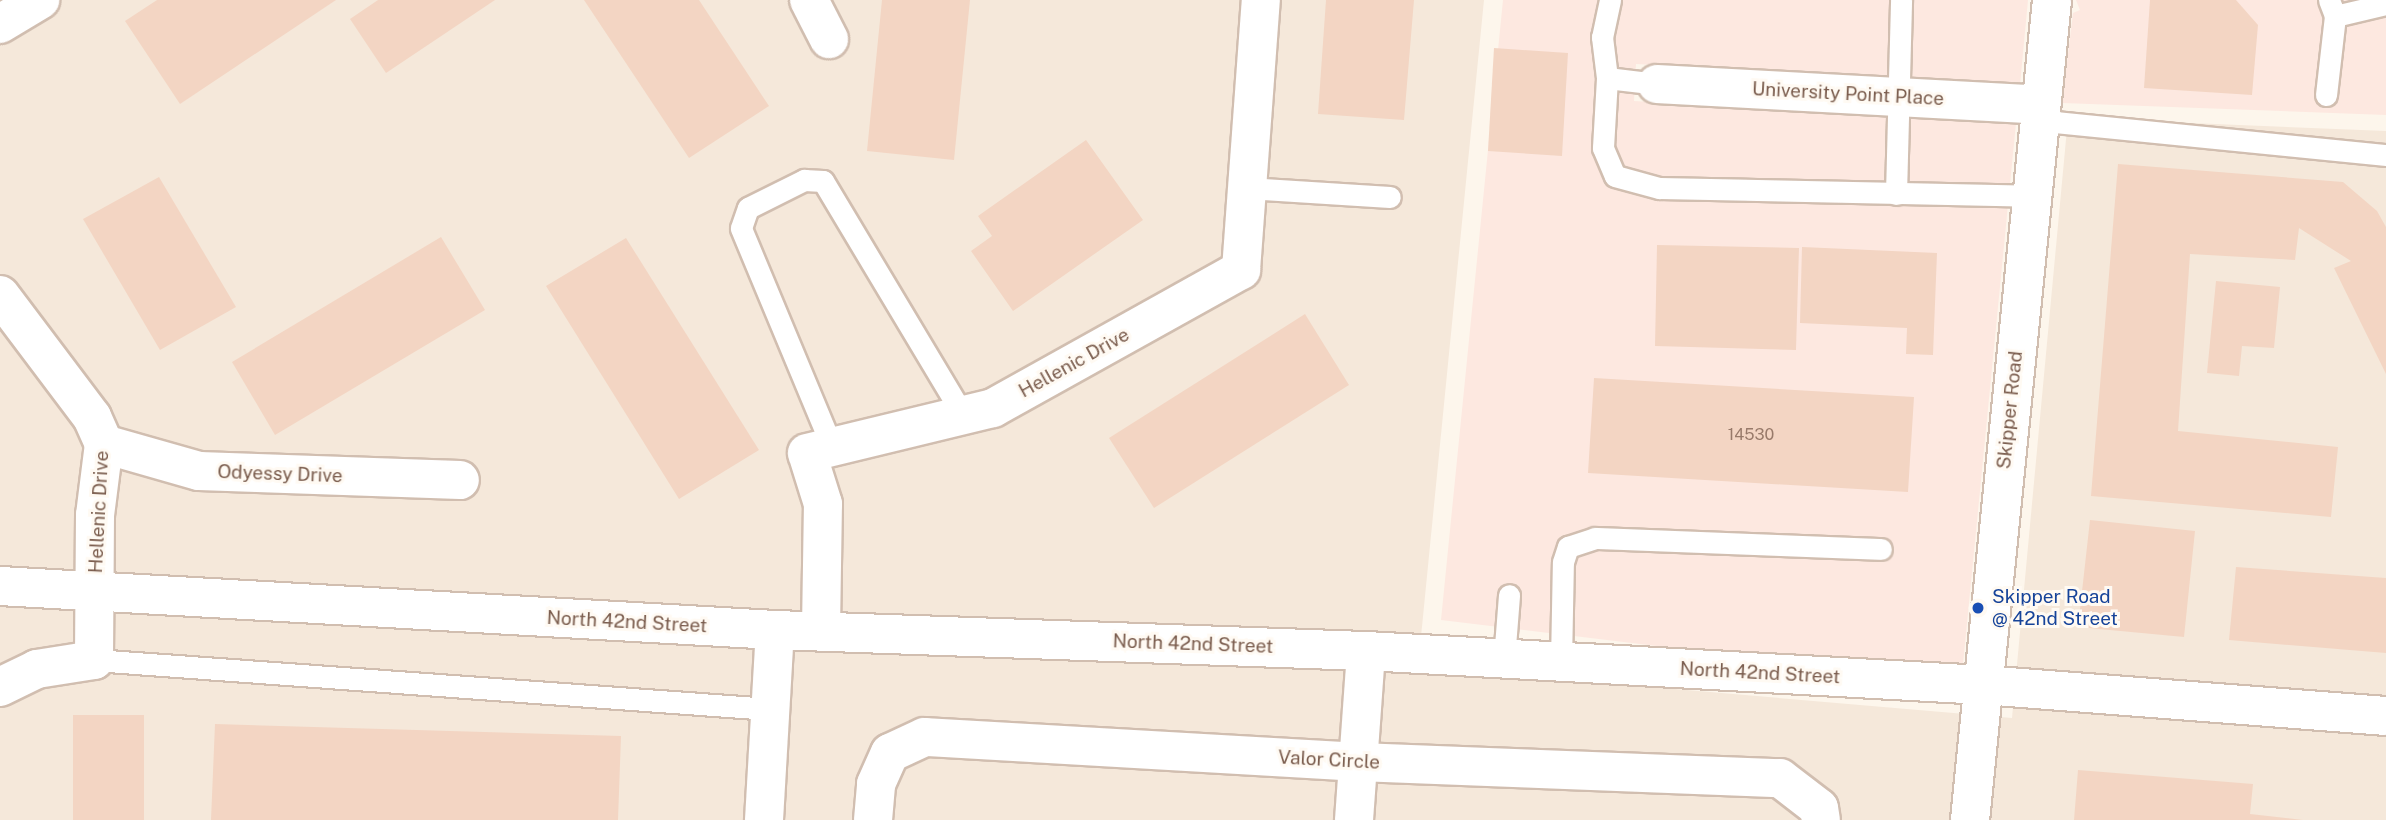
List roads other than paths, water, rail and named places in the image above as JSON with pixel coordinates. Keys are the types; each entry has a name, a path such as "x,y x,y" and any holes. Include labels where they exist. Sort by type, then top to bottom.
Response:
{"street":[{"path":"0,24 40,0"},
{"path":"809,0 829,39"},
{"name":"Hellenic Drive","path":"821,629 823,504 807,453 993,408 1241,270 1261,0"},
{"name":"Skipper Road","path":"1970,820 2052,0"},
{"name":"University Point Place","path":"1657,83 2040,105"},
{"name":"Hellenic Drive","path":"0,295 92,417 104,444 95,514 94,660"},
{"name":"Odyessy Drive","path":"104,444 199,471 460,480"},
{"name":"North 42nd Street","path":"0,586 96,594 775,630 821,629 1366,651 1983,685 2386,716"},
{"path":"764,820 775,630"},
{"path":"1354,820 1366,651"},
{"path":"0,687 37,669 94,660"},
{"name":"Valor Circle","path":"873,820 876,784 890,753 925,737 1358,762 1780,778 1819,808 1821,820"}],"lane":[{"path":"1610,0 1602,37 1607,78 1603,148 1615,176 1659,188 2031,196"},
{"path":"1896,194 1900,0"},
{"path":"2326,95 2332,8 2386,4"},
{"path":"1607,78 1657,83"},
{"path":"2040,105 2055,122 2386,155"},
{"path":"832,447 741,228 748,208 804,180 823,181 963,415"},
{"path":"1247,188 1390,197"},
{"path":"1561,662 1563,562 1568,547 1595,538 1881,549"},
{"path":"1504,659 1510,595"},
{"path":"94,660 770,709"}],"place":[{"name":"Skipper Road @ 42nd Street","path":"1978,608"}]}
